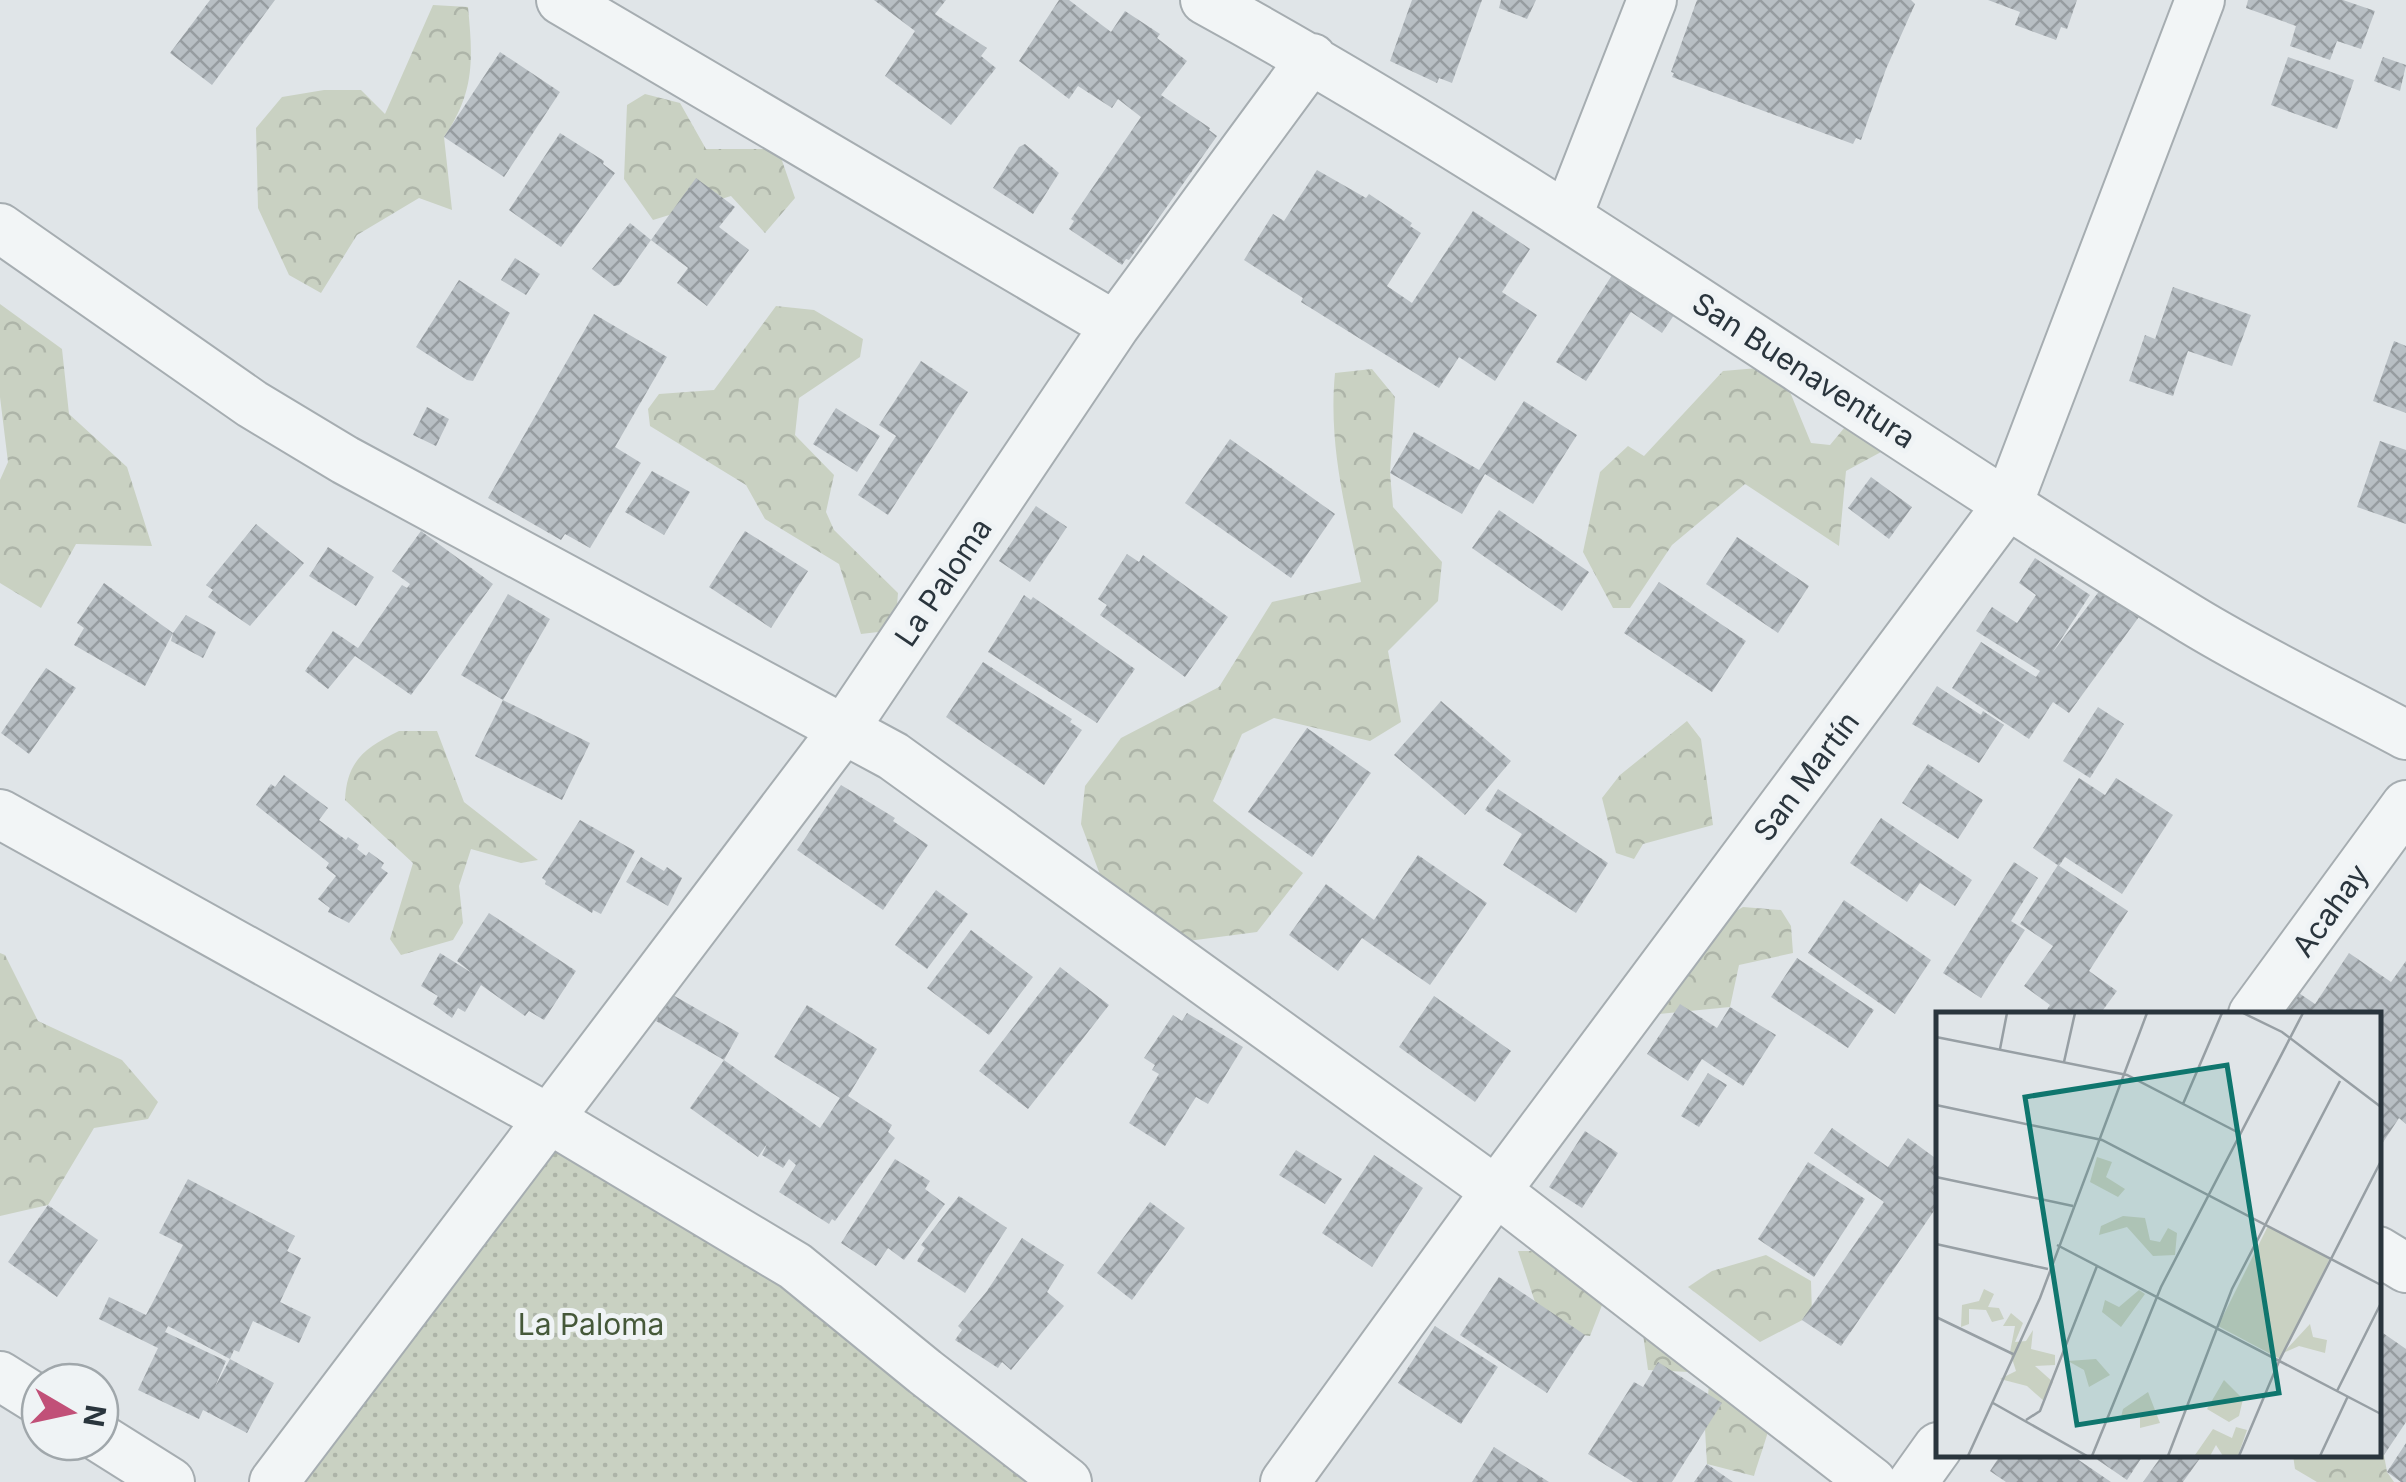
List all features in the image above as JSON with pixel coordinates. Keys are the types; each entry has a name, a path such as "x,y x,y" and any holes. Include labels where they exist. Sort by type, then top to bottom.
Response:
{"street":[{"path":"561,0 1115,326"},
{"name":"San Buenaventura","path":"1206,0 1312,58 1568,215 2008,504 2196,622 2406,735"},
{"path":"1568,215 1652,0"},
{"name":"San Martín","path":"1285,1482 1496,1191 2008,504 2200,0"},
{"name":"La Paloma","path":"274,1482 844,729 1115,326 1312,58"},
{"path":"0,228 252,404 345,460 893,756 1496,1191 1872,1482"},
{"name":"Acahay","path":"2255,1012 2406,804"},
{"path":"0,814 551,1120 795,1266 1068,1482"},
{"path":"2381,1253 2406,1268"},
{"path":"1913,1482 1936,1450"},
{"path":"120,1451 170,1482"}],"green space":[{"path":"433,5 468,7 471,43 467,90 444,137 452,210 419,198 357,235 321,293 289,275 258,208 256,128 282,97 324,90 361,90 385,114"},
{"path":"645,94 680,103 706,149 778,149 795,198 765,233 731,196 653,220 624,179 627,105"},
{"path":"0,304 62,349 69,414 127,467 152,546 76,544 41,608 0,583 0,480 8,462 0,397"},
{"path":"776,306 814,310 863,339 860,357 799,398 795,435 834,475 826,512 834,530 898,593 895,630 861,634 839,564 765,519 746,485 650,426 648,409 659,394 714,390"},
{"path":"1758,368 1790,392 1811,443 1830,445 1855,415 1892,446 1846,471 1839,546 1745,484 1672,545 1630,608 1613,608 1583,552 1600,472 1628,446 1644,456 1723,371"},
{"path":"1372,369 1395,397 1390,473 1393,507 1442,562 1438,601 1388,651 1401,722 1370,741 1274,718 1242,734 1213,801 1303,873 1257,932 1165,944 1108,896 1081,824 1085,786 1121,738 1219,687 1272,602 1361,582 1340,478 1333,400 1335,373"},
{"path":"1687,721 1701,739 1713,825 1643,844 1634,859 1616,853 1602,798 1620,775"},
{"path":"399,731 437,731 464,802 538,860 521,863 471,849 459,886 463,923 453,940 401,955 390,939 413,863 345,800 350,775 360,757"},
{"path":"1743,907 1781,910 1791,926 1793,953 1739,965 1730,1007 1659,1014 1660,961"},
{"path":"0,953 5,955 38,1021 122,1060 158,1102 148,1119 94,1128 48,1205 0,1216"},
{"name":"La Paloma","path":"551,1120 1067,1482 274,1482"},
{"path":"1518,1251 1578,1251 1604,1300 1590,1336 1555,1331 1537,1308"},
{"path":"1766,1255 1811,1281 1812,1315 1760,1342 1688,1287 1712,1271"},
{"path":"1662,1327 1740,1354 1773,1378 1773,1412 1754,1476 1707,1464 1705,1429 1710,1373 1648,1370 1643,1334"},
{"path":"2381,1453 2394,1482 2317,1482 2295,1469 2293,1457 2381,1457"}],"building":[{"path":"210,0 275,0 212,85 170,53"},
{"path":"874,0 946,0 935,14 987,48 981,56 996,68 951,125 885,76 915,31"},
{"path":"1059,0 1069,0 1111,32 1125,11 1160,34 1157,38 1187,61 1161,95 1217,136 1122,265 1069,229 1074,221 1071,219 1141,117 1118,99 1112,108 1078,86 1069,99 1019,61"},
{"path":"1412,0 1482,0 1452,83 1439,78 1437,83 1390,61"},
{"path":"1501,0 1536,0 1527,19 1499,8"},
{"path":"1697,0 1911,0 1915,4 1861,140 1856,138 1853,144 1672,77"},
{"path":"1988,0 2077,0 2067,29 2061,27 2056,40 2015,25 2020,12"},
{"path":"2248,0 2343,0 2375,11 2361,49 2337,41 2330,60 2290,46 2296,26 2246,8"},
{"path":"500,52 560,92 504,177 444,137"},
{"path":"2288,57 2354,80 2337,129 2271,105"},
{"path":"2383,57 2406,65 2400,91 2374,81"},
{"path":"560,133 604,161 615,173 561,247 509,210"},
{"path":"1025,144 1059,173 1033,214 993,188 1019,147"},
{"path":"1317,170 1366,198 1369,194 1421,233 1387,286 1412,303 1473,211 1530,249 1502,292 1537,315 1495,381 1459,357 1439,388 1301,302 1303,298 1244,260 1273,214 1284,221"},
{"path":"696,178 735,207 719,227 749,250 707,306 677,283 688,268 651,240"},
{"path":"630,223 651,240 619,285 614,286 592,269"},
{"path":"515,258 540,274 526,295 501,280"},
{"path":"1618,266 1680,306 1662,333 1631,312 1586,381 1556,362"},
{"path":"459,280 510,313 473,381 416,347"},
{"path":"2173,287 2251,315 2232,366 2188,351 2173,396 2129,381 2145,335 2155,339"},
{"path":"594,314 667,357 615,447 641,463 590,548 565,534 561,540 488,498"},
{"path":"2394,341 2406,346 2406,413 2373,401"},
{"path":"921,361 968,392 888,515 858,495 896,436 879,425"},
{"path":"1524,401 1577,435 1533,504 1485,474 1462,514 1390,473 1414,432 1479,470"},
{"path":"427,407 449,419 436,446 413,435"},
{"path":"836,408 880,436 857,472 813,444"},
{"path":"1230,439 1335,514 1291,578 1185,503"},
{"path":"2380,441 2406,450 2406,524 2357,507"},
{"path":"652,471 690,492 664,535 625,512"},
{"path":"1871,477 1912,507 1889,539 1848,508"},
{"path":"1036,506 1067,527 1030,582 999,561"},
{"path":"1499,510 1589,572 1562,611 1472,548"},
{"path":"256,524 304,563 250,626 208,597 213,590 206,585"},
{"path":"421,531 493,584 411,695 355,656 328,689 305,671 333,631 358,648 402,585 407,588 410,584 392,571"},
{"path":"745,531 808,571 771,628 709,587"},
{"path":"1737,537 1809,586 1778,633 1706,584"},
{"path":"328,547 374,577 356,606 309,576"},
{"path":"1127,554 1139,562 1143,555 1228,617 1185,677 1100,615 1107,605 1098,599"},
{"path":"2035,558 2090,595 2052,653 2107,581 2144,610 2069,713 2053,702 2029,739 1952,688 1981,642 2036,677 2040,671 1976,631 1992,607 2017,623 2036,595 2019,583"},
{"path":"1659,582 1746,641 1712,692 1624,633"},
{"path":"104,583 173,633 145,686 74,645 84,628 77,623"},
{"path":"508,594 550,619 503,700 461,675"},
{"path":"1024,595 1031,600 1033,597 1135,669 1097,723 988,652"},
{"path":"186,615 216,632 203,658 171,641"},
{"path":"983,662 1072,719 1070,722 1082,730 1044,785 946,717"},
{"path":"46,668 76,688 29,754 1,733"},
{"path":"1937,686 2004,725 1979,763 1912,724"},
{"path":"503,700 590,743 562,800 475,756"},
{"path":"1441,701 1511,761 1465,815 1394,755"},
{"path":"2098,707 2124,724 2090,778 2063,761"},
{"path":"1307,728 1371,773 1312,857 1248,812"},
{"path":"1928,764 1983,800 1958,839 1902,803"},
{"path":"284,775 328,808 319,820 359,845 357,849 366,856 369,852 384,863 381,868 388,873 349,923 328,912 330,908 318,899 336,876 326,868 329,863 256,805 271,784 275,787"},
{"path":"2079,778 2105,795 2116,778 2173,815 2122,894 2065,857 2059,866 2033,848"},
{"path":"841,785 895,818 893,821 928,845 883,910 797,850"},
{"path":"1498,789 1608,863 1576,913 1503,865 1522,834 1485,810"},
{"path":"1881,818 1972,880 1955,906 1920,883 1907,902 1850,863"},
{"path":"580,820 635,851 601,914 593,910 592,913 545,884 542,878"},
{"path":"1418,855 1487,903 1430,985 1362,938 1338,971 1289,935 1326,884 1374,920"},
{"path":"641,857 682,878 668,906 626,882"},
{"path":"2014,862 2038,878 2011,921 2025,930 1981,998 1943,973"},
{"path":"2058,865 2128,911 2089,971 2117,991 2101,1012 2045,1012 2050,1005 2024,986 2053,946 2020,924"},
{"path":"936,890 968,914 927,969 895,945"},
{"path":"1844,900 1931,960 1895,1014 1808,953"},
{"path":"489,913 576,971 544,1020 529,1011 525,1016 481,985 465,1012 458,1008 452,1018 433,1004 438,996 421,986 440,953 472,973 457,961"},
{"path":"971,930 1033,977 989,1035 927,988"},
{"path":"2349,953 2391,982 2406,961 2406,1124 2399,1118 2381,1145 2381,1012 2277,1012 2293,989 2315,1004"},
{"path":"1797,958 1874,1010 1848,1048 1771,997"},
{"path":"1060,967 1109,1005 1028,1109 979,1071"},
{"path":"671,994 739,1033 724,1060 656,1021"},
{"path":"1434,996 1511,1051 1475,1102 1399,1047"},
{"path":"1680,1004 1717,1028 1730,1007 1776,1035 1743,1086 1702,1059 1688,1081 1647,1054"},
{"path":"807,1005 877,1049 848,1096 892,1125 888,1132 895,1138 829,1224 779,1192 796,1165 789,1159 783,1168 762,1155 767,1144 758,1157 690,1108 724,1060 820,1128 840,1098 774,1057"},
{"path":"1187,1013 1243,1047 1208,1104 1196,1097 1165,1146 1129,1123 1159,1074 1152,1070 1155,1065 1144,1058 1173,1015 1182,1021"},
{"path":"1708,1073 1727,1085 1699,1127 1681,1116"},
{"path":"1832,1128 1888,1167 1908,1138 1936,1159 1936,1208 1841,1346 1802,1320 1884,1202 1814,1153"},
{"path":"1585,1131 1618,1153 1582,1208 1549,1187"},
{"path":"1296,1150 1342,1179 1325,1204 1279,1175"},
{"path":"1374,1155 1423,1188 1372,1267 1322,1233"},
{"path":"895,1159 930,1181 925,1189 945,1204 904,1260 888,1248 876,1266 841,1243"},
{"path":"1808,1162 1865,1199 1814,1277 1758,1239"},
{"path":"188,1179 295,1236 287,1251 301,1258 280,1302 311,1317 299,1343 253,1321 239,1352 234,1350 230,1359 274,1383 247,1433 203,1410 199,1419 138,1390 158,1348 99,1319 109,1297 146,1315 183,1245 159,1233","holes":["168,1326 230,1359 215,1387 226,1361 165,1332"]},
{"path":"959,1196 1007,1228 965,1293 917,1261 925,1248 921,1245"},
{"path":"1150,1202 1185,1228 1132,1300 1097,1273"},
{"path":"48,1205 98,1240 57,1297 8,1262"},
{"path":"1022,1238 1064,1265 1047,1292 1064,1306 1011,1370 1002,1362 998,1368 955,1340 962,1330 958,1326"},
{"path":"1499,1277 1585,1335 1547,1393 1460,1335"},
{"path":"1435,1326 1498,1367 1461,1424 1398,1383"},
{"path":"2383,1333 2406,1349 2406,1422 2384,1455 2381,1453"},
{"path":"1658,1362 1722,1403 1672,1482 1633,1482 1588,1454 1634,1382 1643,1387"},
{"path":"2406,1443 2406,1482 2401,1482 2387,1472"},
{"path":"1494,1447 1549,1482 1472,1482"},
{"path":"1999,1457 2074,1457 2111,1482 2006,1482 1990,1471"},
{"path":"2093,1457 2142,1457 2127,1480"},
{"path":"2161,1457 2201,1457 2183,1482 2143,1482"},
{"path":"1707,1464 1733,1482 1694,1482"}]}
